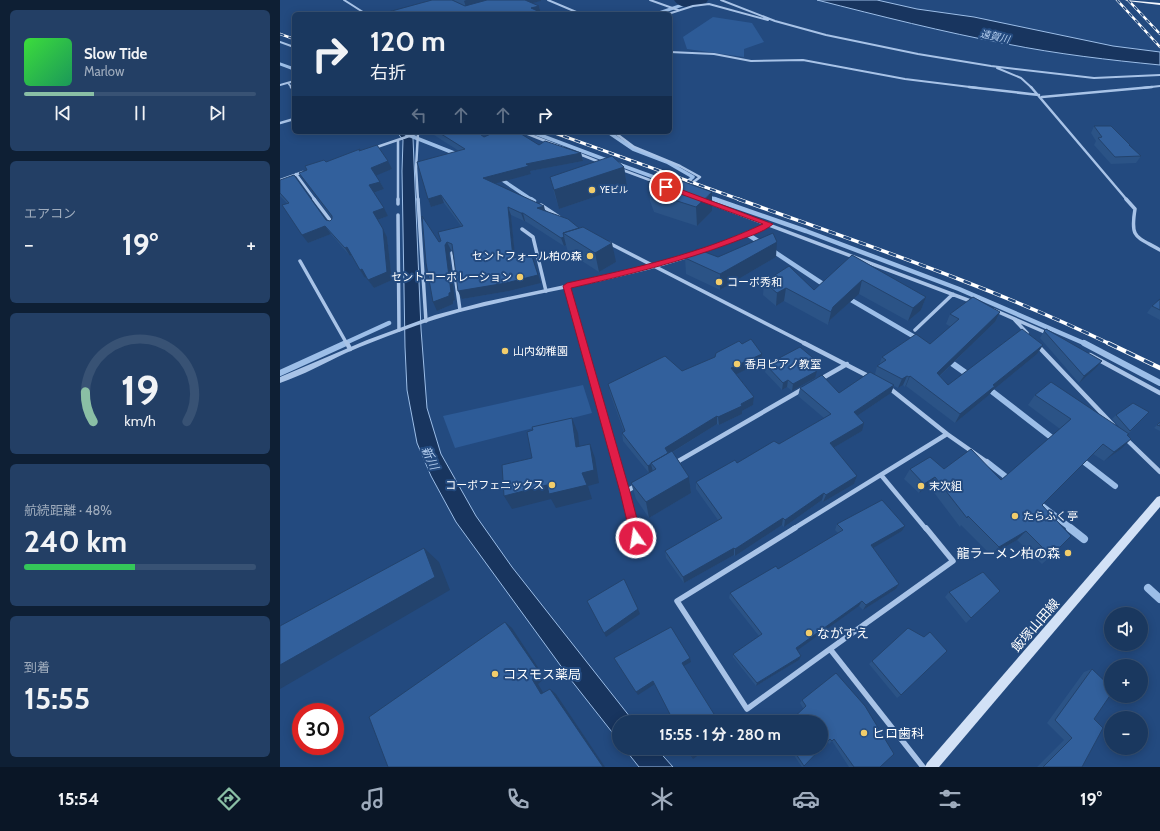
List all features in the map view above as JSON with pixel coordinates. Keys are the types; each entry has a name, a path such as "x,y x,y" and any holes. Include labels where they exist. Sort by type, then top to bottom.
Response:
{"highway":[{"path":"1127,0 1160,4"}],"main road":[{"name":"飯塚山田線","path":"931,767 1160,500"}],"street":[{"path":"344,0 363,12"},
{"path":"548,0 576,12"},
{"path":"650,0 678,11"},
{"path":"721,0 775,21 826,35 918,54 991,66 1094,78 1160,75"},
{"path":"672,13 697,4 706,4 758,19 775,21"},
{"path":"280,42 292,46"},
{"path":"672,52 714,54 751,60 803,60 904,79 1039,94"},
{"path":"991,66 1021,78 1039,94 1134,210 1132,227 1136,236 1160,250"},
{"path":"280,85 292,82"},
{"path":"288,83 292,88"},
{"path":"1042,98 1160,86"},
{"path":"280,123 292,120"},
{"path":"369,150 416,134"},
{"path":"419,134 416,168 424,321"},
{"path":"528,134 566,149"},
{"path":"617,134 634,147 680,166 700,177 685,188"},
{"path":"398,204 400,139"},
{"path":"573,152 610,165"},
{"path":"617,168 659,184"},
{"path":"280,180 304,172"},
{"path":"296,174 334,226"},
{"path":"703,200 976,303"},
{"path":"534,201 565,221"},
{"path":"398,215 401,329"},
{"path":"280,380 350,349 424,321 460,310 654,266 697,253 769,224"},
{"path":"522,229 533,237 546,290"},
{"path":"606,242 874,379"},
{"path":"452,253 460,310"},
{"path":"300,261 350,349"},
{"path":"567,286 625,492 636,538"},
{"path":"915,330 953,294"},
{"path":"990,309 1013,317 1053,335"},
{"path":"1013,317 1031,337"},
{"path":"1036,343 1117,429"},
{"path":"1084,352 1160,393"},
{"path":"815,382 847,364"},
{"path":"880,383 894,390 947,434 987,462"},
{"path":"673,464 809,386"},
{"path":"881,475 953,561 747,709 677,601 947,434"},
{"path":"1122,435 1160,472"},
{"path":"625,492 639,484"},
{"path":"830,649 923,767"}],"shaded area":[{"path":"713,17 752,23 764,42 744,49 744,57 687,49 683,37"},
{"path":"583,385 592,413 455,448 443,416"}],"water":[{"name":"遠賀川","path":"817,0 877,0 917,9 974,17 1113,46 1160,52 1160,65 1045,51 1007,44 935,29"},
{"name":"新川","path":"398,134 410,134 413,138 421,329 427,408 441,454 476,516 512,567 628,715 612,715 612,732 571,680 456,522 431,476 417,443 407,390 402,171 403,140"},
{"path":"630,755 662,755 673,767 639,767"}],"building":[{"path":"432,0 452,0 465,6 487,0 525,0 539,6 531,8 540,12 388,12"},
{"path":"1094,126 1111,126 1141,156 1115,157 1098,138 1102,137"},
{"path":"441,134 480,134 484,137 491,134 521,134 539,145 545,141 581,153 526,164 529,166 483,178 544,206 537,208 568,219 579,228 563,233 564,237 561,238 523,213 508,207 513,258 531,253 538,275 506,283 458,291 452,244 447,242 445,245 451,292 449,293 449,296 433,302 426,263 422,216 439,242 441,241 438,232 463,226 441,195 428,199 417,162 465,149"},
{"path":"377,145 388,161 371,168 380,182 369,185 384,208 373,212 383,229 387,272 368,280 362,269 360,270 347,247 345,248 325,226 302,235 282,205 289,203 280,193 280,180 294,175 326,220 330,221 332,216 299,173 307,170 305,166 324,160 326,162 360,149 359,151"},
{"path":"612,156 624,167 554,190 550,177"},
{"path":"665,175 712,192 696,207 652,193 648,182"},
{"path":"583,227 612,243 595,253 563,233"},
{"path":"773,233 777,242 720,274 685,258 697,249 718,257"},
{"path":"852,255 926,297 913,308 862,280 833,307 831,312 786,288 777,293 764,282 789,266 814,290"},
{"path":"973,297 1000,312 937,373 948,385 1022,329 1043,345 993,385 995,386 960,414 910,376 902,379 877,366 886,360 882,357 916,334 930,344 959,319 950,314"},
{"path":"1160,299 1160,310 1152,306"},
{"path":"1046,329 1102,361 1084,376 1044,331"},
{"path":"751,339 762,354 731,368 754,397 741,404 742,406 718,417 717,416 665,448 668,453 648,466 622,433 625,431 608,384 665,356 682,371 715,357 716,353 739,341 742,344"},
{"path":"800,347 818,362 811,366 817,371 793,384 788,380 783,383 766,365"},
{"path":"870,372 894,385 854,412 864,423 830,443 857,476 826,495 824,493 785,520 783,518 735,549 734,548 683,577 665,551 722,518 696,482 735,460 737,463 774,441 779,444 831,414 800,388 822,375 839,393"},
{"path":"1051,382 1129,434 1127,435 1131,439 1114,452 1103,444 1042,505 1071,536 1051,556 1026,531 999,547 968,516 967,518 935,477 924,484 910,469 930,457 944,469 971,449 1001,480 1071,419 1035,395"},
{"path":"1133,403 1149,412 1130,431 1116,415"},
{"path":"572,418 576,447 590,444 594,470 582,473 587,485 549,494 547,485 504,496 502,465 532,458 527,432 533,430 532,427"},
{"path":"672,451 689,477 646,502 631,483 656,469 651,463"},
{"path":"882,500 905,526 871,545 899,584 866,605 862,601 796,648 801,656 757,683 733,654 762,634 730,593 776,566 778,569 843,530 837,524"},
{"path":"424,548 435,577 280,665 280,626"},
{"path":"983,572 1000,591 971,618 949,592"},
{"path":"624,579 638,609 604,633 587,601"},
{"name":"コスモス薬局","path":"505,622 540,673 532,679 541,694 550,689 603,767 388,767 369,717"},
{"path":"671,627 690,658 682,663 715,715 670,715 653,681 636,692 614,658"},
{"path":"908,628 924,637 930,632 947,651 901,695 872,661"},
{"path":"1092,669 1104,680 1105,703 1094,719 1103,728 1082,767 1043,767 1072,738 1055,720"},
{"path":"836,673 865,706 894,754 880,767 854,767 834,739 832,741 830,739 828,741 828,715 796,715 806,706 802,700"},
{"path":"797,755 815,755 804,766"}],"waterway":[{"path":"681,0 688,3 701,0"},
{"path":"662,12 688,3"},
{"path":"280,64 292,68"},
{"path":"406,134 459,155"},
{"path":"537,134 609,161"},
{"path":"611,134 633,149 667,162 693,177 681,187"},
{"path":"618,164 662,180"},
{"path":"498,177 532,200"},
{"path":"706,196 717,200"},
{"path":"714,199 806,231 959,289 1085,344"},
{"path":"747,234 761,243"},
{"path":"770,249 826,286"},
{"path":"846,297 918,339"},
{"path":"343,344 389,323"},
{"path":"280,373 346,343"},
{"path":"1085,344 1160,383"},
{"path":"946,359 970,376"},
{"path":"985,386 1056,441"},
{"path":"1079,458 1115,486"},
{"path":"987,462 1010,480"},
{"path":"1037,502 1072,529"},
{"path":"1070,528 1084,539"},
{"path":"1148,588 1160,599"}],"railway":[{"path":"1117,0 1160,47"},
{"path":"1128,0 1160,34"},
{"path":"280,34 292,38"},
{"path":"558,134 741,200"},
{"path":"738,199 973,284 1110,344"},
{"path":"1108,343 1160,368"}],"place":[{"name":"YEビル","path":"592,190"},
{"name":"セントフォール柏の森","path":"590,256"},
{"name":"セントコーポレーション","path":"520,277"},
{"name":"コーポ秀和","path":"719,282"},
{"name":"山内幼稚園","path":"505,351"},
{"name":"香月ピアノ教室","path":"737,364"},
{"name":"コーポフェニックス","path":"552,485"},
{"name":"末次組","path":"921,486"},
{"name":"たらふく亭","path":"1015,516"},
{"name":"龍ラーメン柏の森","path":"1068,553"},
{"name":"ながすえ","path":"809,633"},
{"name":"コスモス薬局","path":"495,674"},
{"name":"ヒロ歯科","path":"864,733"}],"route":[{"path":"636,538 625,492 567,286 654,266 697,253 769,224 666,187"}]}
